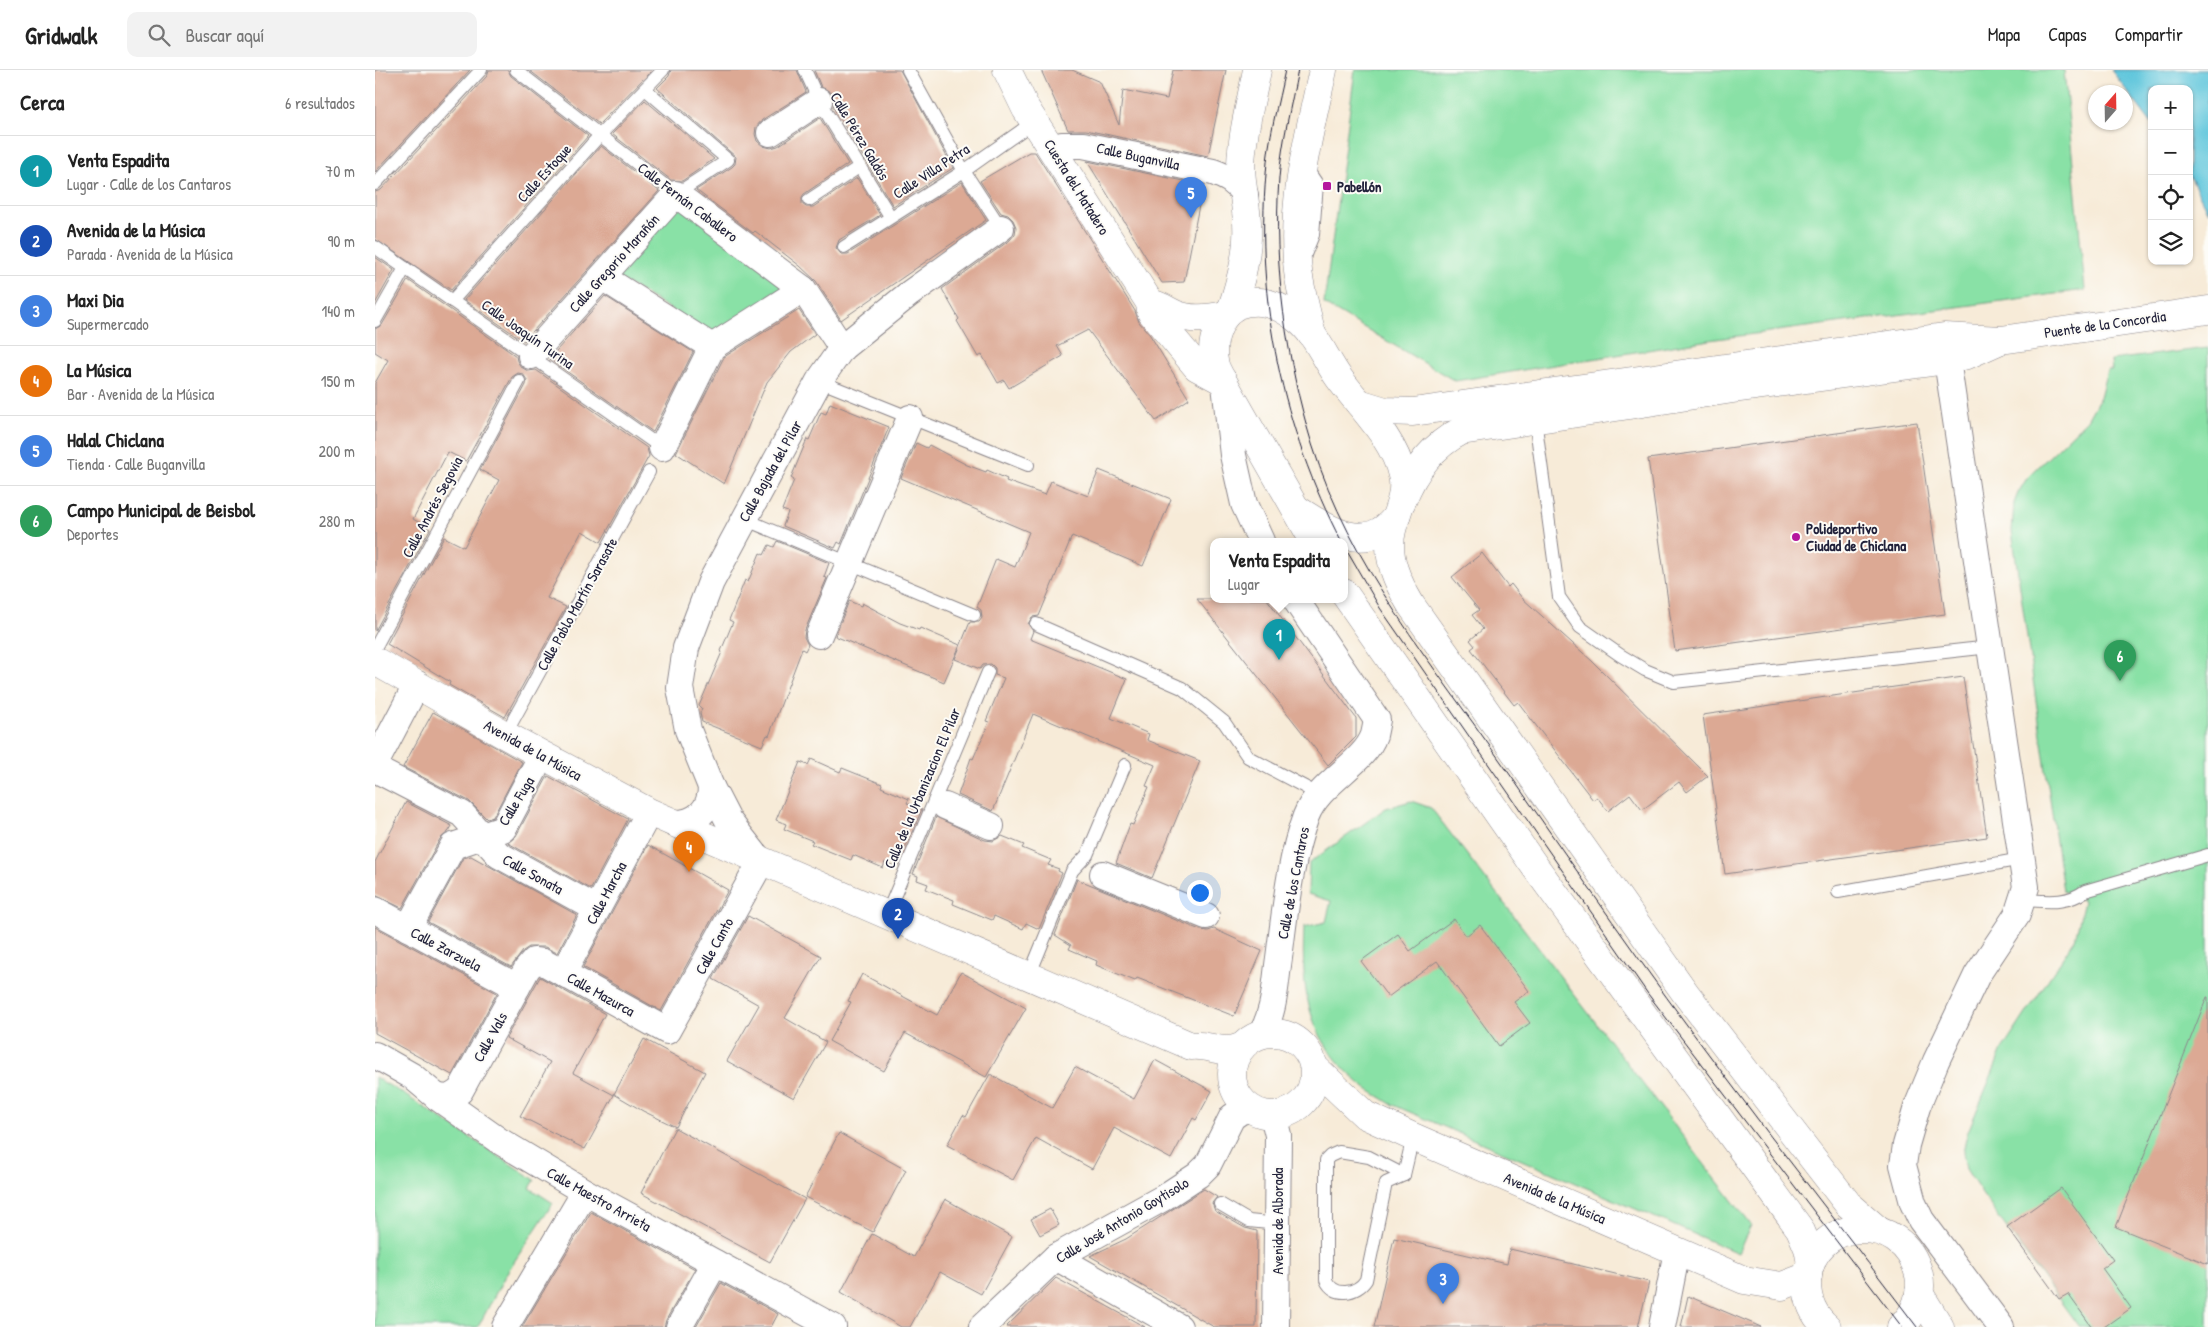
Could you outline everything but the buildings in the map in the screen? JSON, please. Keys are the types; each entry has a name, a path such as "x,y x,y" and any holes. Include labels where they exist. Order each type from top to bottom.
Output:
{"main road":[{"name":"Cuesta del Matadero","path":"1007,70 1026,109 1150,303 1151,312 1197,367 1224,383"},
{"path":"1257,70 1241,155 1248,223 1247,248 1238,289 1229,312 1216,333 1213,351 1214,361 1224,383 1312,538"},
{"path":"1312,335 1298,271 1297,216 1304,164 1323,70"},
{"path":"1150,303 1159,305 1176,314 1195,318 1229,312 1245,303 1267,303 1283,309 1299,320 1312,335 1338,377 1359,403 1395,457 1402,475 1398,512 1382,530 1367,536 1351,537 1329,530 1294,508"},
{"name":"Puente de la Concordia","path":"2001,340 2208,310"},
{"path":"1359,403 1385,410 1413,412 1944,337 2001,340"},
{"path":"1878,1230 1842,1197 1686,994 1411,605 1398,582 1392,560 1390,546 1391,531 1406,490 1425,459 1447,438 1461,431 1535,418 1947,360 1967,355 2001,340"},
{"path":"1348,599 1536,868 1800,1228 1808,1248 1809,1270 1807,1290 1810,1303 1821,1321"},
{"name":"Avenida de la Música","path":"375,661 505,735 649,812 886,916 1191,1046 1198,1054 1211,1060 1232,1080"},
{"path":"1272,1033 1284,1034 1294,1039 1307,1052 1313,1067 1313,1079 1310,1090 1304,1100 1273,1110 1239,1096 1232,1080 1232,1068 1235,1057 1251,1041 1272,1033"},
{"name":"Avenida de la Música","path":"1191,1046 1203,1044 1224,1052 1251,1041"},
{"name":"Avenida de la Música","path":"1313,1067 1365,1115 1744,1280 1782,1286 1809,1270"},
{"name":"Avenida de la Música","path":"1273,1110 1315,1103 1353,1116 1365,1115"},
{"path":"1809,1270 1823,1245 1839,1234 1857,1229 1878,1230 1891,1235 1911,1254 1917,1266 1920,1280 1919,1293 1910,1317 1901,1327"},
{"name":"Avenida de la Música","path":"1744,1280 1757,1292 1821,1321"},
{"path":"1919,1293 1940,1327"}],"street":[{"path":"770,133 819,101"},
{"name":"Calle Buganvilla","path":"1053,149 1062,145 1083,145 1213,172 1228,177 1245,195"},
{"name":"Calle Gregorio Marañón","path":"531,356 676,194"},
{"name":"Calle Fernán Caballero","path":"676,194 803,289 842,348"},
{"name":"Calle Bajada del Pilar","path":"761,862 728,820 711,787 688,730 680,688 686,648 711,582 744,518 819,381 842,348 909,294 1001,228"},
{"path":"602,277 712,347"},
{"path":"662,448 712,347 803,289"},
{"path":"1947,360 2026,887 2017,915 1977,975 1936,1061 1917,1107 1906,1144 1903,1165 1913,1203 1921,1220 2001,1327"},
{"path":"1224,383 1233,455 1244,504 1260,538"},
{"path":"819,635 910,418"},
{"name":"Calle de los Cantaros","path":"1251,1041 1272,1013 1286,906 1299,836 1307,814 1318,794 1365,751 1374,737 1377,720 1298,603"},
{"path":"377,756 417,684"},
{"name":"Calle Fuga","path":"408,928 453,846 503,829 542,755"},
{"name":"Calle Sonata","path":"377,756 462,814 480,837 499,855 597,909"},
{"path":"673,823 693,820 701,814 707,807 711,797 711,787"},
{"path":"945,806 991,826"},
{"name":"Calle Marcha","path":"563,973 649,812"},
{"name":"Calle Canto","path":"667,1031 761,862"},
{"path":"1103,874 1206,916"},
{"name":"Calle Zarzuela","path":"375,910 517,987"},
{"name":"Calle Mazurca","path":"534,961 543,962 667,1031"},
{"name":"Calle Vals","path":"437,1097 449,1098 460,1091 517,987 534,961"},
{"name":"Calle Maestro Arrieta","path":"375,1055 412,1076 437,1097 498,1140 585,1192 833,1327"},
{"name":"Avenida de Alborada","path":"1273,1110 1278,1135 1276,1327"},
{"name":"Calle José Antonio Goytisolo","path":"982,1327 1056,1256 1163,1198 1198,1175 1208,1164 1232,1118 1241,1111 1273,1110"},
{"path":"505,1327 585,1192"},
{"path":"1662,1327 1677,1251"},
{"path":"1056,1256 1179,1327"},
{"path":"679,1327 715,1263"}],"lane":[{"path":"375,184 481,70"},
{"name":"Calle Fernán Caballero","path":"516,70 676,194"},
{"name":"Calle Estoque","path":"452,301 600,134 663,70"},
{"name":"Calle Pérez Galdós","path":"805,70 819,101 890,216"},
{"path":"908,70 964,171 1001,228"},
{"name":"Calle Gregorio Marañón","path":"645,89 728,160 676,194"},
{"name":"Calle Villa Petra","path":"844,247 890,216 964,171 1035,121"},
{"path":"809,200 859,167"},
{"name":"Calle Joaquín Turina","path":"375,247 662,448"},
{"path":"375,321 405,268"},
{"name":"Calle Andrés Segovia","path":"375,648 519,380"},
{"path":"819,381 1027,465"},
{"path":"1535,418 1559,597 1580,627 1645,670 1674,682 1990,646"},
{"name":"Calle Pablo Martín Sarasate","path":"505,735 649,472"},
{"path":"744,518 974,615"},
{"path":"1036,624 1182,688 1224,722 1249,757 1318,794"},
{"name":"Calle de la Urbanizacion El Pilar","path":"886,916 988,672"},
{"path":"1029,976 1073,871 1087,855 1125,765"},
{"path":"2023,900 2058,902 2076,897 2085,891 2208,855"},
{"path":"1838,892 2022,859"},
{"path":"1404,1175 1413,1137"},
{"path":"1339,1152 1369,1157 1404,1175 1386,1183 1366,1280 1357,1289 1340,1292 1331,1288 1326,1280 1326,1160 1339,1152"},
{"path":"1220,1204 1249,1221 1278,1224"}],"green space":[{"path":"1355,70 2064,70 2085,290 1716,339 1455,381 1324,304"},
{"path":"676,204 790,286 713,335 615,276"},
{"path":"2208,348 2208,1327 2079,1327 1982,1194 1966,1169 1963,1153 1967,1134 2002,1050 2075,939 2084,901 2063,891 2012,531 2014,503 2027,478 2087,420 2100,397 2107,370 2112,370 2111,360"},
{"path":"1411,801 1431,808 1751,1225 1738,1253 1391,1104 1359,1083 1328,1048 1318,1031 1306,993 1303,951 1304,927 1326,922 1331,901 1308,894 1309,863 1386,808"},
{"path":"375,1077 535,1180 530,1188 553,1203 506,1274 478,1327 375,1327"}],"water":[{"path":"2111,70 2208,70 2208,213 2193,182 2193,85 2148,85 2148,119 2133,99 2133,85 2122,85"}],"tram line":[{"path":"1285,70 1271,135 1266,174 1264,221 1265,269 1270,316 1278,363 1303,455 1340,538"},
{"path":"1298,70 1284,138 1279,178 1278,245 1283,312 1295,379 1312,444 1328,489 1348,532 1396,614 1639,960 1746,1104 1917,1327"},
{"path":"1348,553 1380,608 1648,994 1902,1327"}],"place":[{"name":"Pabellón","path":"1327,186"},
{"name":"Halal Chiclana","path":"1191,218"},
{"name":"Polideportivo Ciudad de Chiclana","path":"1796,537"},
{"name":"Venta Espadita","path":"1279,660"},
{"name":"Campo Municipal de Beisbol","path":"2120,681"},
{"name":"La Música","path":"689,872"},
{"name":"Avenida de la Música","path":"898,939"},
{"name":"Maxi Dia","path":"1443,1304"}]}
